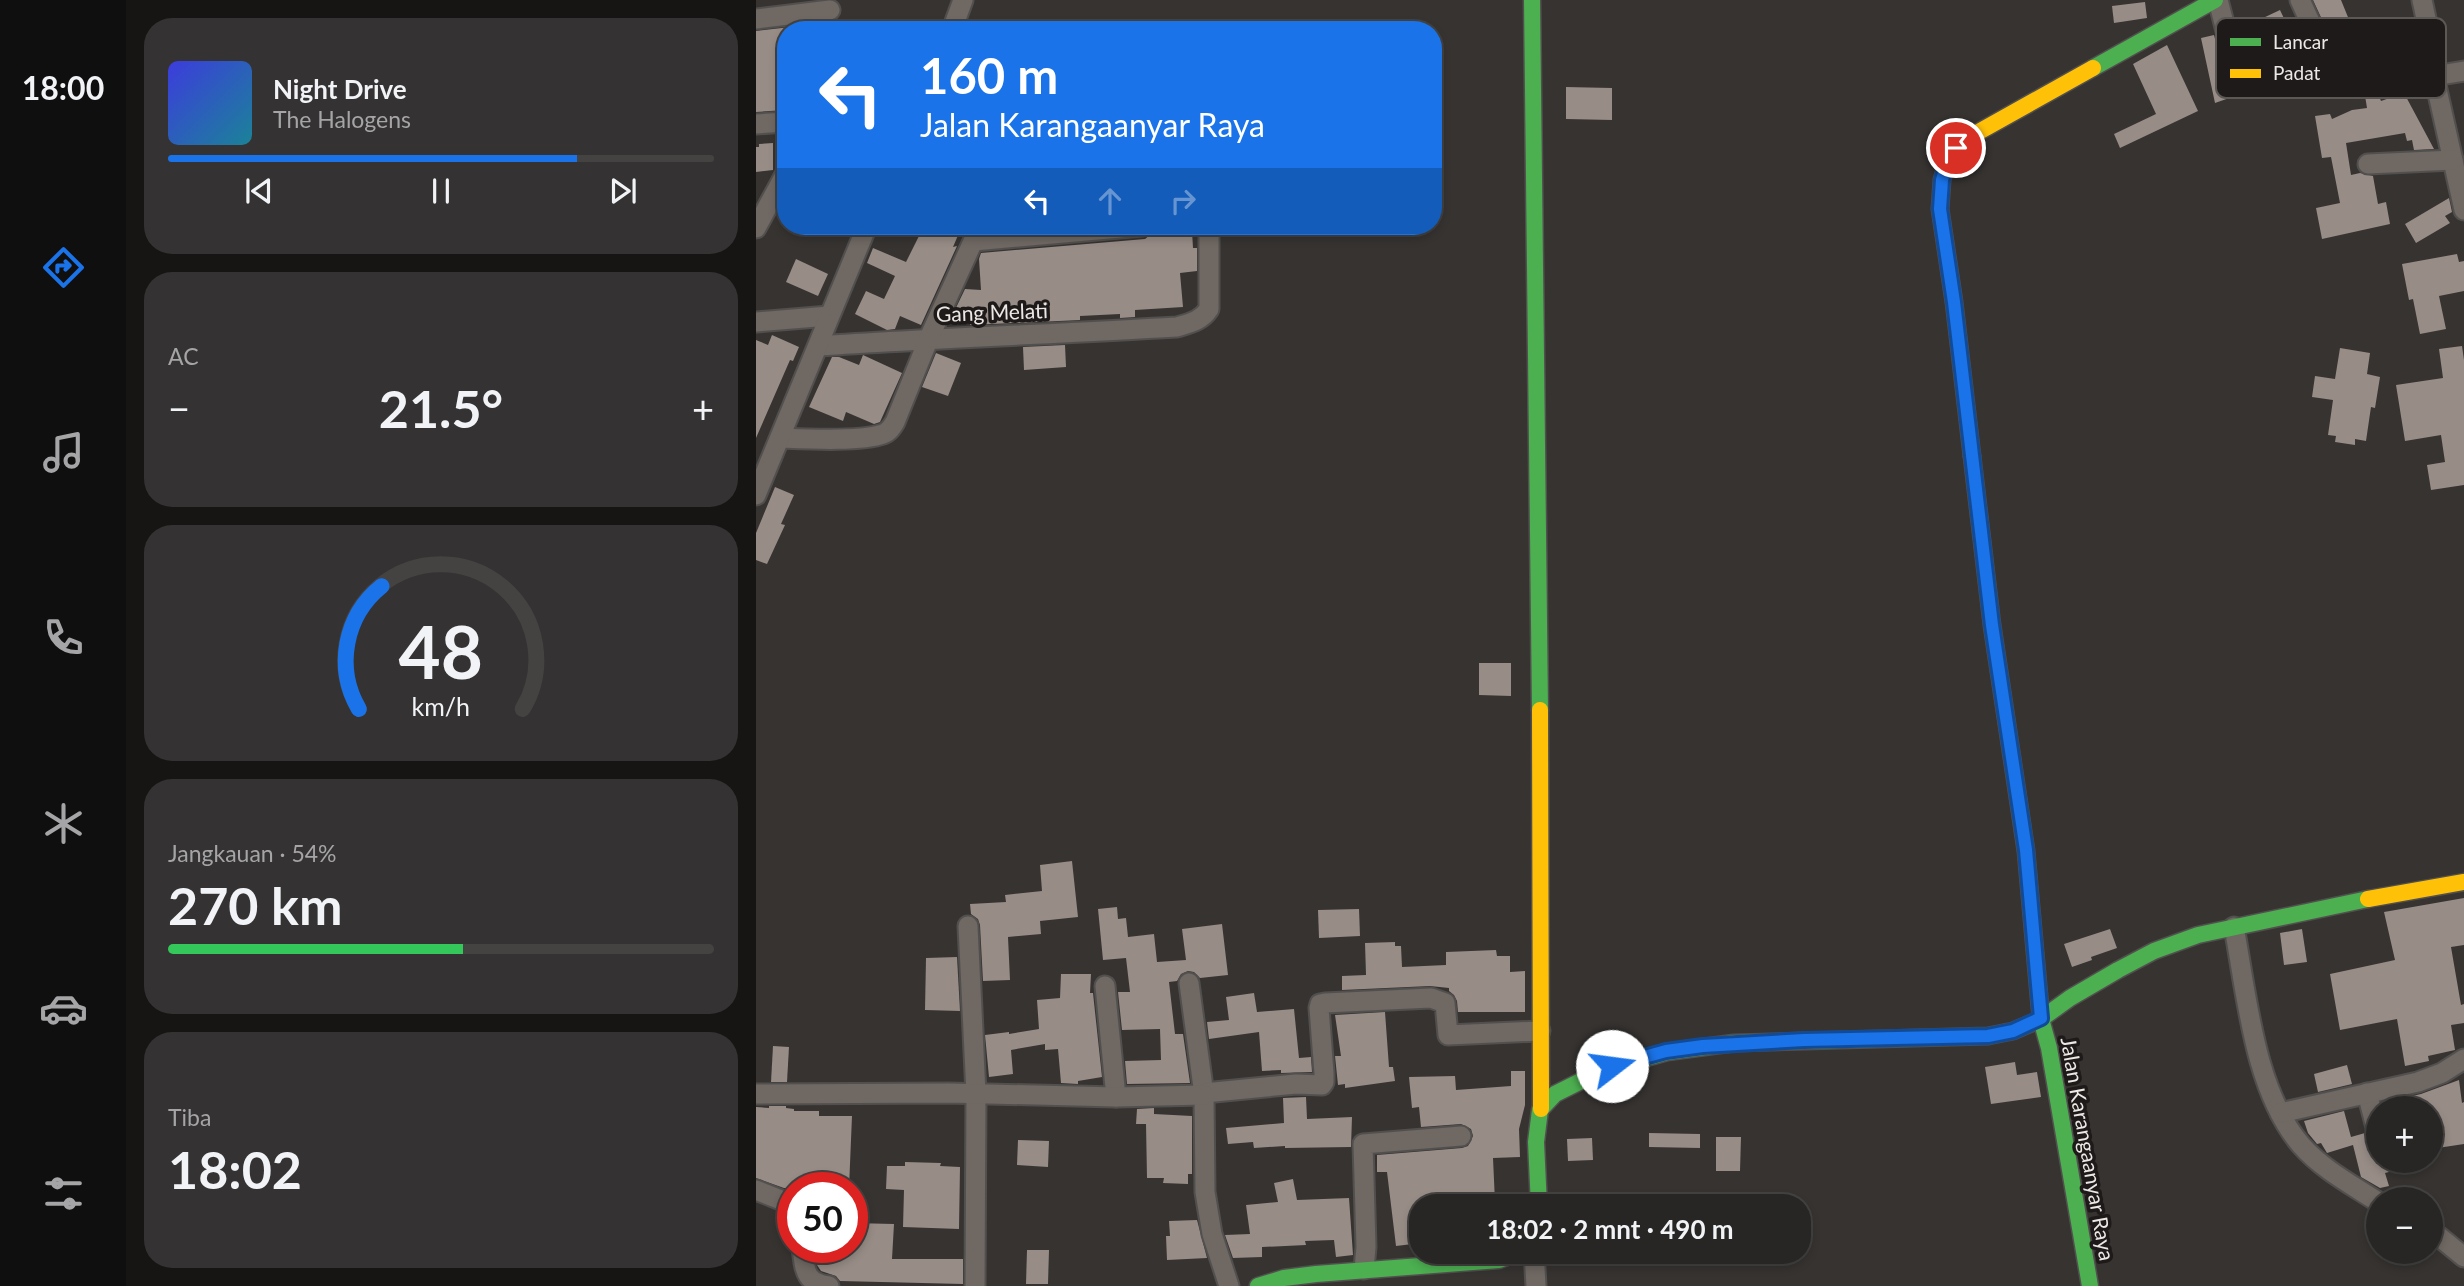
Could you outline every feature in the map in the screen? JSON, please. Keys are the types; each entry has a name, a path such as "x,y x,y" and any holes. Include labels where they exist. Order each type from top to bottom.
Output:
{"street":[{"path":"956,21 964,0"},
{"path":"1532,0 1539,562 1541,1109 1537,1130 1539,1194"},
{"path":"2217,0 2222,18"},
{"name":"Jalan Karangaanyar Raya","path":"2090,1286 2049,1048 2041,1018 2026,850 1992,625 1954,302 1940,209 1942,180 1947,162 1956,148 1975,134 2217,0"},
{"path":"2300,0 2308,18"},
{"path":"2423,0 2426,18"},
{"path":"756,19 830,10"},
{"path":"2446,74 2464,71"},
{"path":"2439,98 2464,210"},
{"path":"756,124 777,123"},
{"path":"2368,164 2453,160"},
{"path":"756,228 777,190"},
{"path":"756,495 764,461 781,438 863,235"},
{"path":"781,438 853,438 887,432 895,422 929,338 976,235"},
{"name":"Gang Melati","path":"818,346 929,338 1008,337 1177,327 1204,316 1209,309 1209,235"},
{"path":"756,322 829,316"},
{"path":"1541,1109 1558,1092 1582,1079 1612,1066 1666,1051 1804,1040 1988,1036 2013,1031 2041,1018 2070,998 2154,951 2198,935 2360,900 2464,883"},
{"path":"968,926 976,1094 975,1286"},
{"path":"2234,927 2256,1051 2280,1113 2301,1145 2312,1156 2328,1170 2366,1194"},
{"path":"1189,983 1204,1094 1207,1161 1205,1192 1212,1234 1229,1286"},
{"path":"1105,986 1116,1097"},
{"path":"756,1094 1116,1097 1204,1094 1296,1084 1322,1085 1324,1073 1319,1008 1320,1004 1325,1003 1430,998 1445,1003 1448,1035 1540,1031"},
{"path":"2280,1113 2432,1078 2464,1059"},
{"path":"1364,1269 1366,1247 1363,1144 1461,1136"},
{"path":"756,1190 777,1198"},
{"path":"2443,1240 2464,1257"},
{"path":"804,1263 810,1280 829,1286"},
{"path":"1258,1286 1284,1278 1439,1264"},
{"path":"1535,1264 1536,1286"}],"building":[{"path":"2313,0 2341,0 2348,18 2321,18"},
{"path":"2145,2 2147,18 2114,23 2112,6"},
{"path":"2280,10 2284,18 2263,18"},
{"path":"777,29 777,111 756,112 756,31"},
{"path":"2214,35 2216,98 2229,98 2215,103 2201,38"},
{"path":"2167,45 2198,111 2120,148 2114,134 2156,114 2133,64"},
{"path":"1566,87 1612,88 1612,120 1566,119"},
{"path":"2365,98 2380,98 2381,101 2407,98 2434,149 2414,150 2412,140 2407,141 2405,133 2346,143 2351,175 2360,173 2373,176 2378,204 2386,202 2390,224 2322,239 2316,208 2340,203 2331,157 2322,158 2315,116 2330,114 2332,119 2352,110 2367,108"},
{"path":"773,143 773,170 756,172 756,147 759,147 759,144"},
{"path":"2449,198 2452,212 2445,216 2450,223 2416,243 2405,224"},
{"path":"920,235 958,235 953,247 957,246 921,325 900,316 895,329 887,330 855,314 866,291 884,299 895,276 867,263 873,248 906,262"},
{"path":"1150,235 1192,235 1193,248 1197,248 1197,271 1180,273 1183,307 1135,310 1135,317 1120,318 1120,314 1080,316 1080,320 970,325 969,313 953,314 965,289 981,290 981,253 1145,239"},
{"path":"2457,254 2459,262 2464,261 2464,291 2439,296 2446,329 2420,334 2413,299 2409,300 2402,264"},
{"path":"796,259 828,274 818,296 786,282"},
{"path":"772,335 799,347 793,361 790,360 756,438 756,340 768,345"},
{"path":"1065,345 1066,367 1024,370 1023,347"},
{"path":"2462,346 2464,485 2431,490 2427,465 2445,462 2441,435 2405,441 2396,385 2443,378 2439,349"},
{"path":"2340,348 2370,353 2367,374 2380,377 2375,408 2371,407 2366,441 2355,439 2355,445 2335,442 2336,436 2328,435 2333,400 2312,397 2315,376 2335,379"},
{"path":"936,353 961,363 948,396 922,387"},
{"path":"863,355 902,373 880,422 874,424 846,412 843,421 809,407 832,357 859,365"},
{"path":"775,487 794,495 781,524 785,525 767,564 756,560 756,533"},
{"path":"1479,663 1511,663 1511,696 1479,695"},
{"path":"1072,861 1078,917 1040,921 1041,934 1008,937 1010,980 983,981 980,925 978,919 971,914 970,904 1006,902 1005,895 1042,891 1040,865"},
{"path":"2464,898 2464,945 2451,947 2461,1005 2464,1004 2464,1023 2451,1025 2455,1050 2428,1056 2429,1061 2405,1066 2397,1019 2340,1030 2330,974 2395,960 2384,912"},
{"path":"1117,907 1118,919 1126,918 1128,937 1154,934 1157,962 1186,960 1182,929 1222,924 1228,975 1200,978 1194,972 1188,971 1181,974 1177,981 1169,982 1175,1034 1183,1034 1190,1083 1127,1084 1125,1061 1161,1060 1160,1029 1122,1030 1118,992 1130,992 1126,958 1103,960 1098,909"},
{"path":"1359,909 1360,936 1319,938 1318,910"},
{"path":"2110,929 2117,948 2072,967 2064,944"},
{"path":"2302,929 2307,962 2284,965 2280,933"},
{"path":"1395,942 1395,946 1401,946 1402,967 1446,965 1446,952 1496,950 1497,956 1510,956 1510,972 1525,971 1525,1012 1458,1012 1457,1001 1449,988 1430,986 1342,990 1342,976 1366,975 1365,943"},
{"path":"957,957 960,1011 925,1010 926,958"},
{"path":"1061,974 1091,974 1090,993 1093,993 1102,1077 1078,1081 1078,1084 1061,1083 1058,1049 1045,1050 1045,1044 1011,1050 1013,1074 989,1077 985,1035 1039,1029 1037,1000 1060,998"},
{"path":"1254,993 1257,1012 1294,1009 1299,1058 1311,1057 1312,1072 1262,1071 1259,1032 1209,1039 1207,1022 1229,1020 1226,997"},
{"path":"1385,1012 1389,1067 1393,1067 1395,1081 1345,1088 1345,1084 1338,1085 1335,1056 1341,1056 1335,1015"},
{"path":"773,1046 789,1047 787,1082 771,1082"},
{"path":"2015,1062 2017,1075 2037,1072 2041,1097 1991,1104 1985,1067"},
{"path":"2347,1065 2352,1084 2318,1092 2314,1074"},
{"path":"1511,1071 1525,1071 1525,1105 1519,1129 1520,1157 1493,1158 1495,1194 1409,1194 1409,1244 1396,1246 1387,1172 1377,1172 1377,1155 1462,1148 1468,1146 1473,1136 1471,1129 1461,1124 1421,1127 1419,1107 1412,1108 1409,1077 1455,1076 1456,1090 1511,1086"},
{"path":"2459,1080 2462,1103 2464,1102 2464,1144 2443,1147 2443,1096 2412,1096"},
{"path":"1306,1097 1307,1119 1352,1117 1351,1147 1254,1148 1253,1142 1228,1144 1226,1128 1284,1123 1283,1098"},
{"path":"786,1106 794,1111 819,1111 819,1116 852,1116 850,1172 777,1172 777,1186 756,1178 756,1107"},
{"path":"1154,1108 1154,1114 1192,1116 1192,1174 1188,1174 1188,1184 1163,1183 1164,1178 1147,1178 1146,1124 1136,1124 1137,1109"},
{"path":"2344,1111 2351,1137 2365,1133 2366,1136 2366,1173 2385,1173 2389,1186 2378,1187 2361,1177 2353,1145 2327,1153 2321,1143 2317,1144 2308,1133 2304,1121"},
{"path":"1649,1133 1700,1134 1700,1148 1649,1147"},
{"path":"1716,1137 1741,1137 1740,1171 1716,1171"},
{"path":"1592,1138 1593,1160 1568,1161 1567,1139"},
{"path":"1018,1140 1049,1141 1048,1167 1017,1165"},
{"path":"905,1162 941,1163 940,1166 960,1167 959,1229 903,1227 904,1190 886,1189 887,1166 905,1166"},
{"path":"1293,1179 1297,1200 1349,1198 1353,1255 1336,1257 1334,1240 1305,1241 1306,1245 1262,1247 1262,1257 1233,1258 1225,1235 1250,1234 1246,1205 1278,1202 1274,1183"},
{"path":"1197,1220 1207,1258 1167,1260 1166,1236 1170,1236 1169,1221"},
{"path":"868,1223 894,1224 892,1259 963,1259 963,1284 840,1281 836,1276 821,1271 817,1265 868,1263"},
{"path":"1027,1250 1049,1250 1048,1284 1026,1284"}],"traffic: fast":[{"path":"1532,0 1540,710"},
{"path":"2093,68 2215,0"},
{"path":"1972,456 1992,625 2026,851 2041,1019 2049,1048 2090,1286"},
{"path":"1538,1194 1536,1142 1540,1110 1555,1094 1603,1070 1667,1052 1734,1043 1988,1036 2013,1031 2041,1019 2070,998 2154,951 2198,935 2368,899"},
{"path":"1258,1286 1284,1278 1316,1274 1447,1264"}],"traffic: slow":[{"path":"1972,456 1940,209 1942,180 1947,162 1956,148 1975,134 2093,68"},
{"path":"1540,710 1541,1109"},
{"path":"2368,899 2464,882"}],"route":[{"path":"1612,1066 1666,1051 1703,1046 1804,1040 1988,1036 2013,1031 2041,1018 2026,850 1992,625 1954,302 1940,209 1942,180 1947,162 1956,148"}]}
